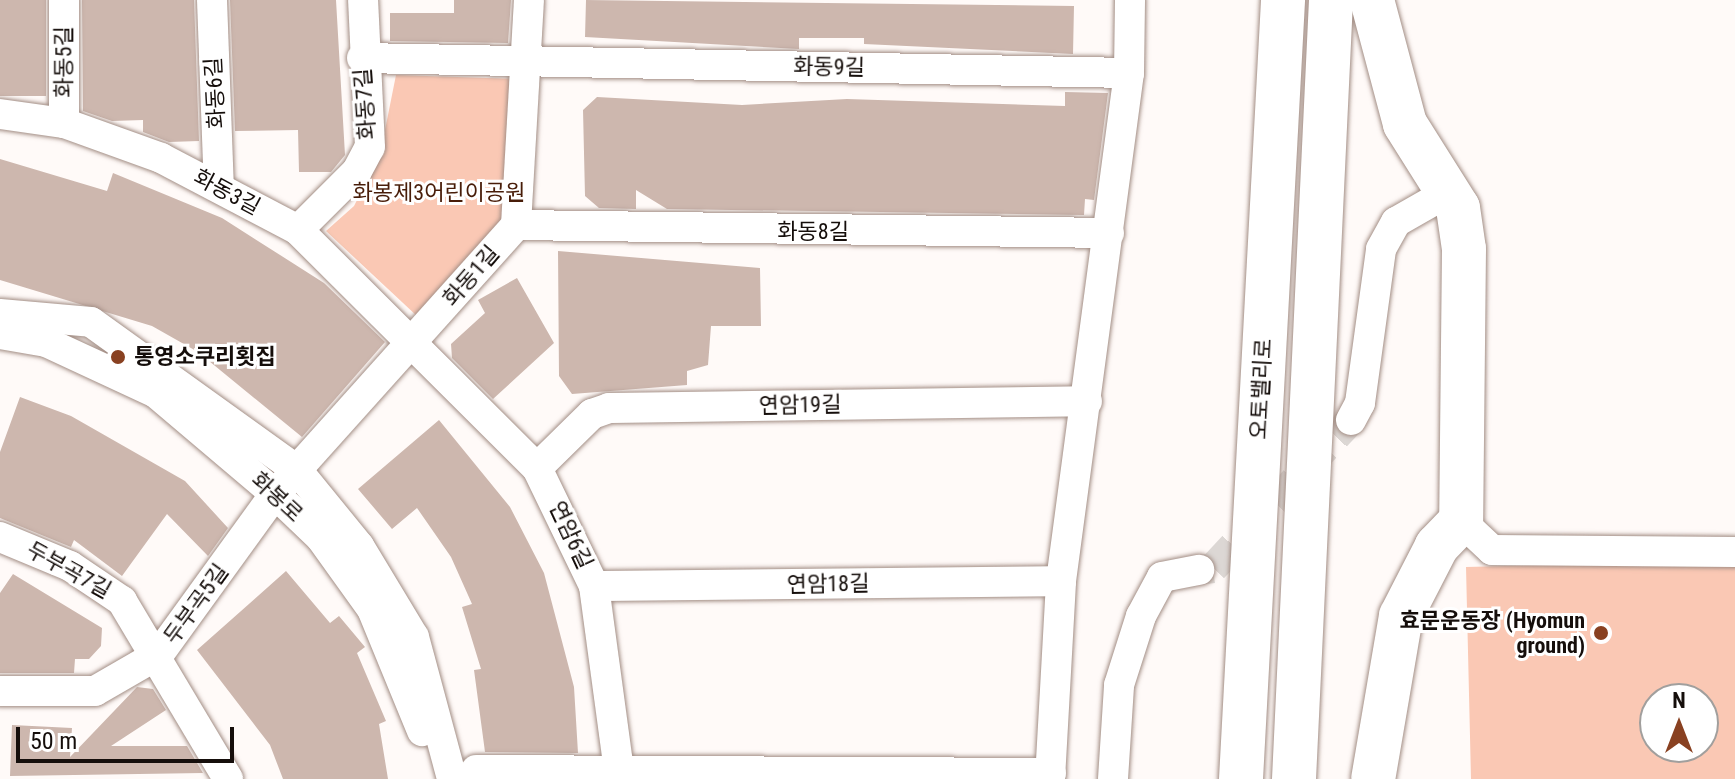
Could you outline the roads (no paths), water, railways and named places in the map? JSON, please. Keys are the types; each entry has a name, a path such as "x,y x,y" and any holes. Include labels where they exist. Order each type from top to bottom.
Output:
{"highway":[{"name":"오토밸리로","path":"1241,779 1283,0"},
{"path":"1294,779 1331,0"},
{"path":"1372,0 1405,124 1445,194 1458,208 1464,249 1461,521 1437,546 1401,616 1373,779"}],"street":[{"name":"화동5길","path":"64,0 64,123"},
{"name":"화동6길","path":"212,0 219,187"},
{"name":"화동7길","path":"298,230 357,171 370,147 362,58 363,0"},
{"name":"화동1길","path":"275,494 516,225 529,61 529,0"},
{"path":"0,314 91,322 297,470 359,546 414,637 446,774 1050,776 1061,581 1129,73 1130,0"},
{"name":"화동9길","path":"362,58 1129,73"},
{"name":"화동3길","path":"0,114 64,123 219,187 298,230 413,343"},
{"path":"1351,420 1360,403 1381,249 1396,222 1445,194"},
{"name":"화동8길","path":"516,225 1109,233"},
{"name":"화봉로","path":"0,334 46,342 156,393 275,494 321,538 372,609 446,774"},
{"name":"연암6길","path":"413,343 537,468 594,586 620,774"},
{"name":"연암19길","path":"537,468 592,414 609,408 1087,401"},
{"name":"두부곡5길","path":"0,691 95,691 159,654 275,494"},
{"path":"1461,521 1492,550 1735,552"},
{"name":"두부곡7길","path":"0,537 70,566 122,601 159,654 228,779"},
{"path":"1113,779 1119,685 1141,616 1162,577 1199,570"},
{"name":"연암18길","path":"594,586 1061,581"}],"tunnel":[{"path":"1199,570 1213,568 1351,420"}],"place":[{"name":"통영소쿠리횟집","path":"118,357"},
{"name":"효문운동장 (Hyomun ground)","path":"1601,633"}],"park label":[{"name":"화봉제3어린이공원","path":"439,193"}]}
